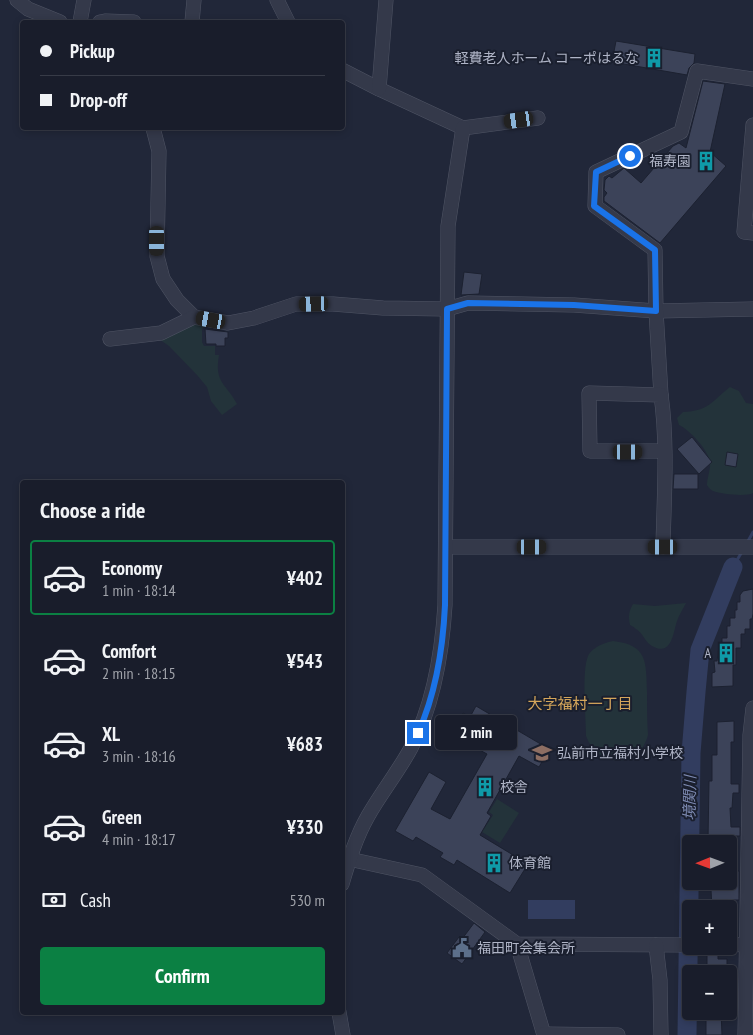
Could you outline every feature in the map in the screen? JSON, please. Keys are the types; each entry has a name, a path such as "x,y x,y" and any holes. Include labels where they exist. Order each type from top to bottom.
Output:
{"street":[{"path":"17,0 28,9 55,20"},
{"path":"80,20 84,0"},
{"path":"192,20 194,0"},
{"path":"277,0 287,20"},
{"path":"379,89 386,0"},
{"path":"663,547 665,424 661,395 656,311 655,250 594,206 596,172 682,132 697,71 753,79"},
{"path":"345,72 463,128 538,118"},
{"path":"753,125 744,232 753,233"},
{"path":"345,873 358,835 407,756 425,718 434,685 444,630 448,226 463,128"},
{"path":"154,130 159,151 157,256 163,279 177,300 194,317 228,323 254,318 296,304 447,309 468,303 574,305 656,311 753,309"},
{"path":"110,339 161,333 194,317"},
{"path":"661,395 589,393 590,451 665,452"},
{"path":"446,547 753,547"},
{"path":"745,1035 750,944 750,735 752,713"},
{"path":"349,859 422,875 517,944 682,945"},
{"path":"517,944 544,1035 618,1035"},
{"path":"737,945 750,944"},
{"path":"656,945 660,980 661,1035"},
{"path":"339,1015 344,1035"}],"shaded area":[{"path":"195,321 206,325 202,329 202,342 204,346 215,346 215,355 219,355 218,372 222,382 237,404 222,415 211,401 207,387 197,375 169,346 156,337"},
{"path":"730,387 739,391 746,403 753,404 753,493 750,494 727,494 713,491 707,485 709,457 698,441 679,425 677,418 683,412 704,408"},
{"path":"686,603 678,619 673,637 668,646 664,648 659,649 652,646 630,625 629,614 633,604 655,606"},
{"path":"613,641 633,646 639,651 645,664 647,681 648,735 643,746 636,754 628,759 618,761 599,754 592,747 586,736 585,670 587,661 589,654 594,649"},
{"path":"497,799 519,813 500,843 482,832 493,815 489,812"}],"water":[{"path":"528,900 575,900 575,919 528,919"}],"building":[{"name":"軽費老人ホーム コーポはるな","path":"616,41 695,54 694,63 689,68 687,75 612,62"},
{"name":"福寿園","path":"703,81 725,84 710,152 726,166 660,243 604,201 607,193 604,190 605,180 609,176 612,178 624,168 641,183 673,146 679,143 686,148"},
{"path":"464,272 482,274 479,294 461,295"},
{"path":"205,329 228,332 228,338 225,338 225,346 206,344"},
{"path":"692,437 712,462 699,474 677,449"},
{"path":"727,452 738,454 736,467 725,465"},
{"path":"674,474 698,474 698,489 673,489"},
{"path":"753,589 753,614 752,619 750,619 750,629 745,629 745,634 741,634 741,648 736,648 736,665 733,665 733,686 712,687 712,673 715,672 714,661 717,661 719,646 722,646 722,638 727,638 727,626 730,626 730,618 735,618 737,602 740,602 740,595 743,591"},
{"name":"校舎","path":"476,706 544,746 537,757 543,760 539,767 519,756 487,813 491,816 480,835 528,864 510,893 457,860 454,865 440,857 443,853 416,837 413,841 395,831 429,772 446,782 431,809 450,819 487,754 474,747 481,736 458,723 463,713 470,717"},
{"path":"734,721 734,742 731,742 731,784 739,784 739,793 733,793 732,808 730,808 731,827 740,827 740,836 708,835 709,781 712,781 712,755 717,755 717,722"},
{"path":"739,871 739,900 712,900 711,890 738,890"},
{"name":"福田町会集会所","path":"474,923 485,932 462,964 447,953 459,937 462,939"},
{"path":"707,955 718,955 718,959 727,959 727,965 707,965"},
{"path":"706,1020 721,1020 722,1035 706,1035"}],"waterway":[{"path":"747,543 753,532"},
{"path":"733,567 743,550"},
{"name":"境関川","path":"687,1035 691,753 700,650 733,567"}],"place":[{"name":"軽費老人ホーム コーポはるな","path":"654,58"},
{"name":"福寿園","path":"706,161"},
{"name":"A","path":"726,653"},
{"name":"弘前市立福村小学校","path":"542,753"},
{"name":"校舎","path":"485,787"},
{"name":"体育館","path":"494,863"},
{"name":"福田町会集会所","path":"462,948"}],"district":[{"name":"大字福村一丁目","path":"580,704"}],"route":[{"path":"418,733 425,718 434,685 444,630 447,309 468,303 574,305 656,311 655,250 594,206 596,172 630,156"}]}
